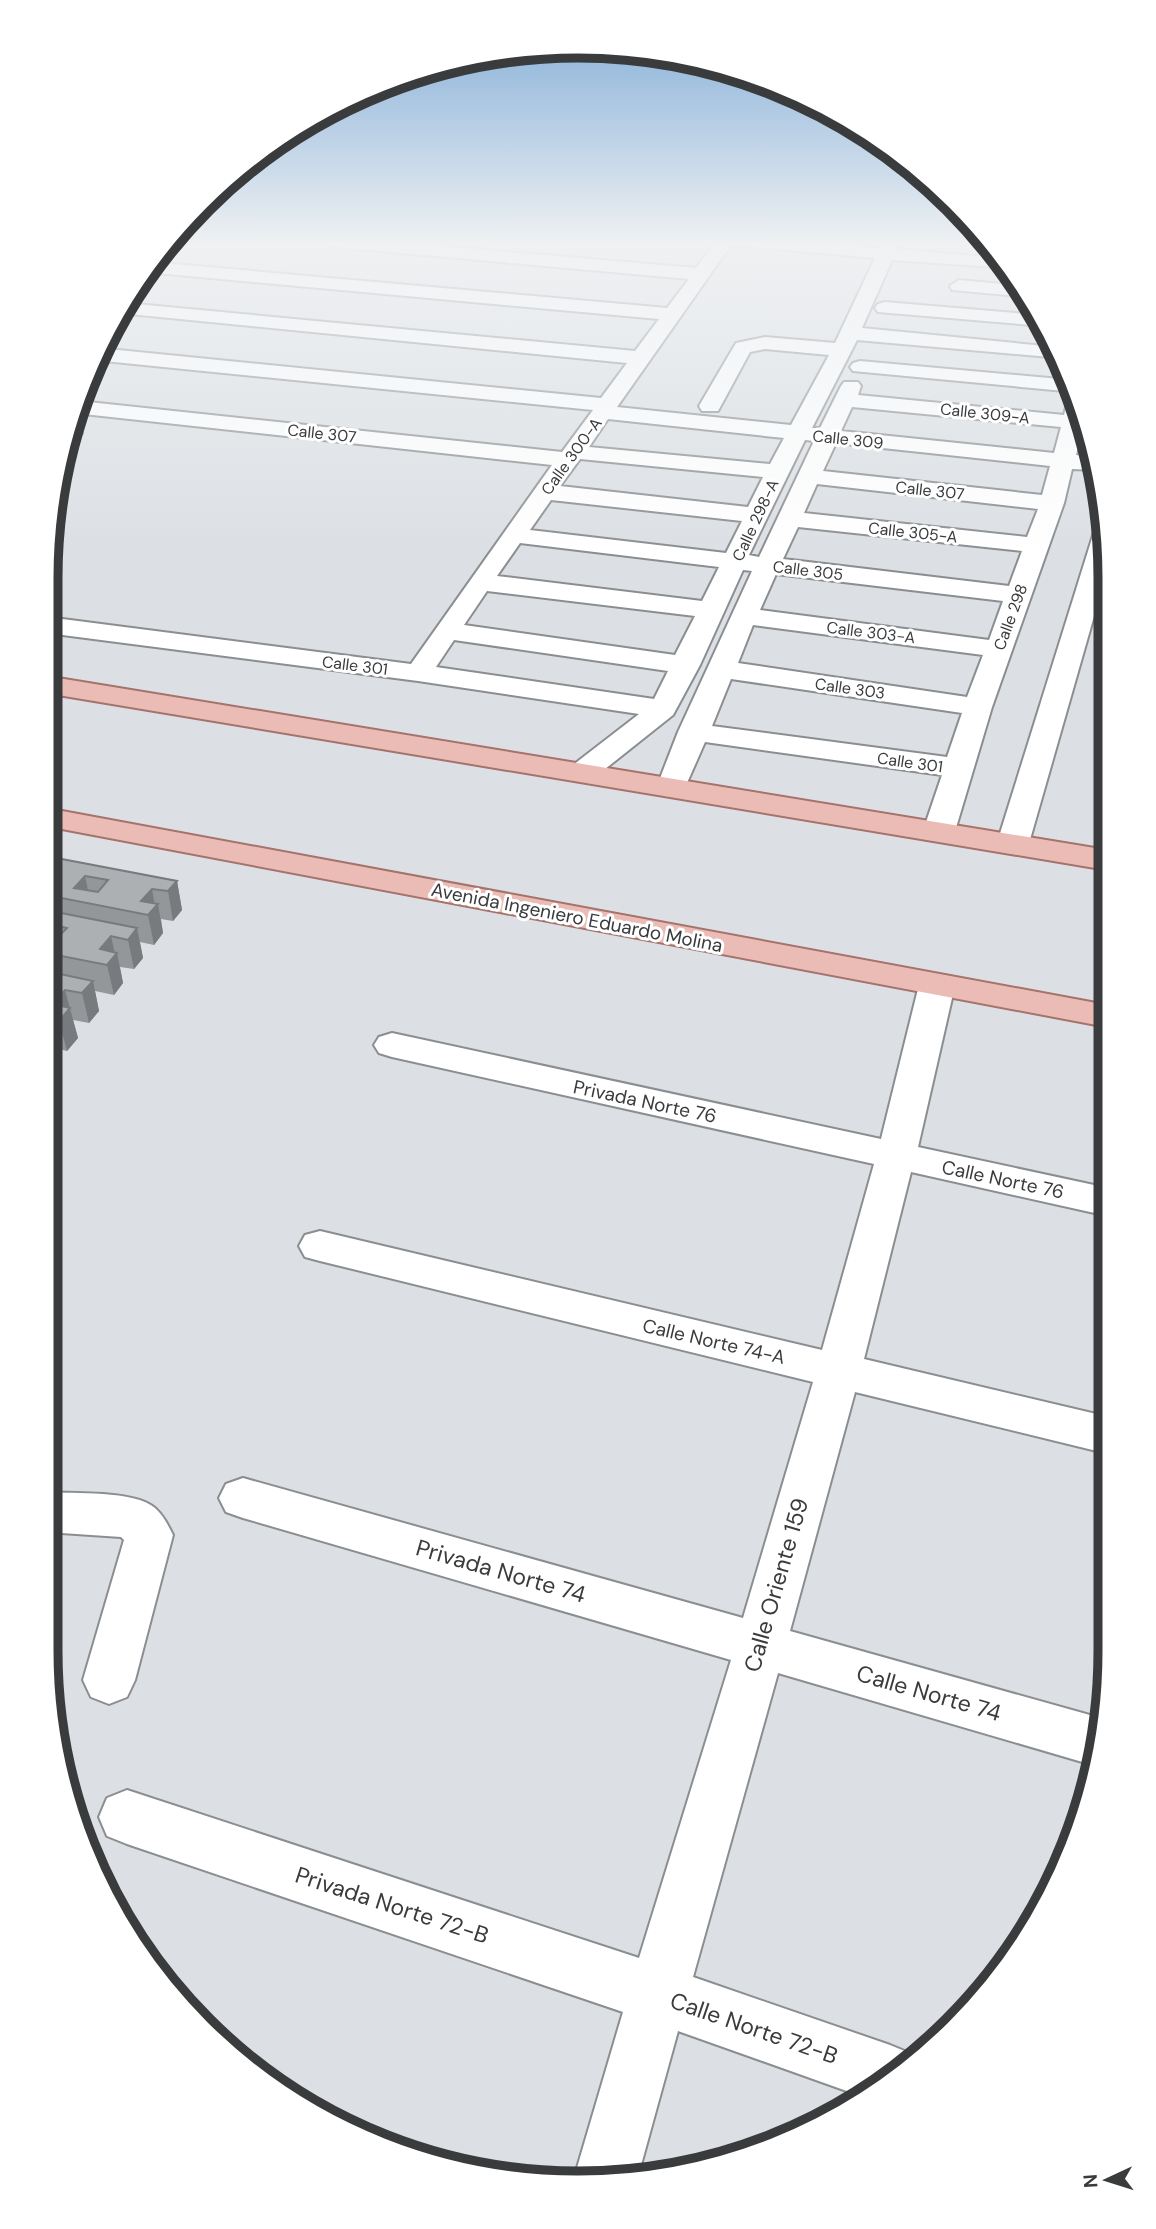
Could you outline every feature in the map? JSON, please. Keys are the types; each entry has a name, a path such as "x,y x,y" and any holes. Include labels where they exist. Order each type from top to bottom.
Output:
{"main road":[{"path":"58,686 1098,858"},
{"name":"Avenida Ingeniero Eduardo Molina","path":"58,819 1098,1014"}],"street":[{"path":"169,378 210,345"},
{"path":"377,401 431,345"},
{"path":"509,345 641,358"},
{"name":"Calle 300-A","path":"418,673 650,345"},
{"path":"710,406 743,347 754,345"},
{"path":"826,345 1047,353"},
{"path":"856,346 1061,384"},
{"name":"Calle 298-A","path":"672,786 744,616 845,400 856,346"},
{"name":"Calle 298-A","path":"584,771 663,709 777,472 856,346"},
{"name":"Calle 309","path":"108,355 394,384 800,434 1085,463"},
{"path":"126,411 148,394"},
{"name":"Calle 309-A","path":"845,400 1072,416"},
{"name":"Calle 307","path":"86,408 343,436 777,472"},
{"path":"343,436 360,418"},
{"name":"Calle 298","path":"939,831 978,707 1052,503 1075,424"},
{"name":"Calle 307","path":"809,476 1052,503"},
{"path":"546,492 757,515"},
{"name":"Calle 305-A","path":"791,519 1036,545"},
{"name":"Calle 305","path":"514,535 1019,595"},
{"path":"1013,843 1097,560"},
{"path":"480,582 712,610"},
{"name":"Calle 303-A","path":"744,616 998,649"},
{"name":"Calle 301","path":"58,626 418,673 663,709"},
{"path":"447,631 686,665"},
{"name":"Calle 303","path":"722,669 978,707"},
{"name":"Calle 301","path":"693,732 959,768"},
{"name":"Calle Oriente 159","path":"607,2170 839,1371 898,1156 937,985"},
{"name":"Privada Norte 76","path":"392,1045 898,1156"},
{"name":"Calle Norte 76","path":"898,1156 1098,1200"},
{"name":"Calle Norte 74-A","path":"320,1246 1098,1433"},
{"name":"Privada Norte 74","path":"243,1498 759,1644"},
{"path":"58,1513 125,1517 136,1520 149,1535 109,1680"},
{"name":"Calle Norte 74","path":"759,1644 1090,1739"},
{"name":"Privada Norte 72-B","path":"127,1817 657,1993"},
{"name":"Calle Norte 72-B","path":"657,1993 882,2073"}],"building":[{"path":"58,858 177,881 168,891 152,889 141,901 158,904 148,915 58,897","holes":["85,876 108,880 98,892 74,888"]},
{"path":"58,912 137,928 128,940 111,936 100,949 117,953 107,965 58,955 58,937 67,928 58,926"},
{"path":"58,974 93,981 82,993 65,990 58,998"},
{"path":"58,1005 70,1008 59,1021"}]}
